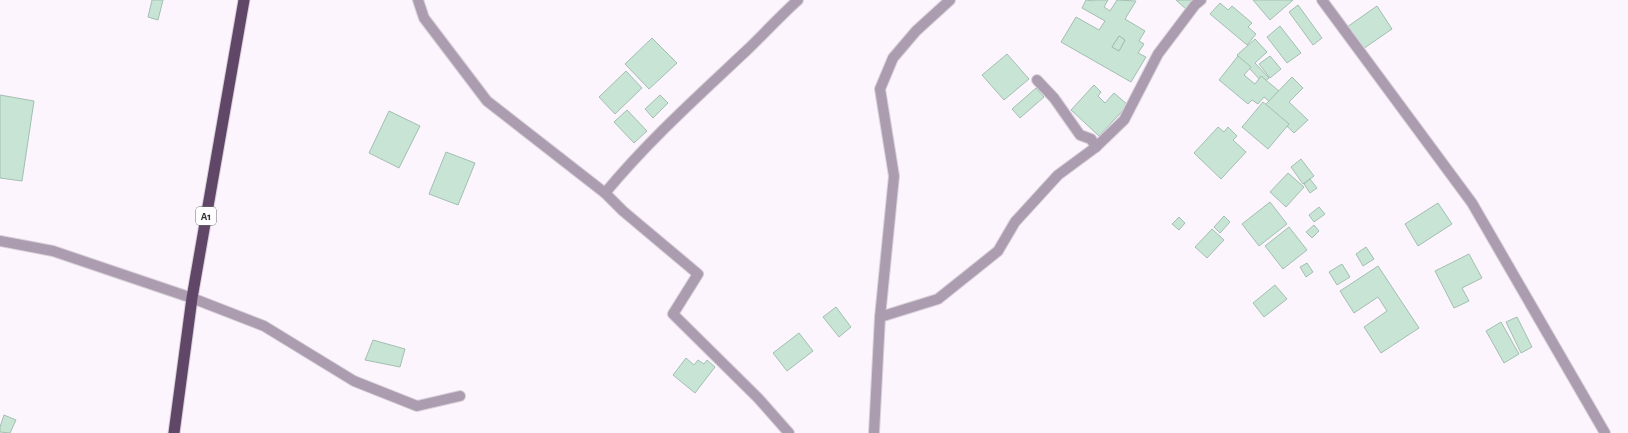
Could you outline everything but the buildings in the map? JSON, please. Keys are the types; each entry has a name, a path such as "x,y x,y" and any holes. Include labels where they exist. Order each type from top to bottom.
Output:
{"highway":[{"name":"A1","path":"174,433 192,298 244,0"}],"street":[{"path":"418,0 424,18 487,100 605,193 623,211 698,274 673,314 758,398 789,433"},
{"path":"605,193 631,162 798,0"},
{"path":"874,433 880,317 894,176 880,89 893,58 916,30 950,0"},
{"path":"880,317 938,299 998,252 1015,222 1058,176 1096,147 1124,120 1158,54 1195,5 1201,0"},
{"path":"1322,0 1472,203 1605,433"},
{"path":"1037,80 1054,98 1080,135 1091,139 1096,147"},
{"path":"0,241 53,252 192,298 264,326 354,381 417,406 460,396"}]}
